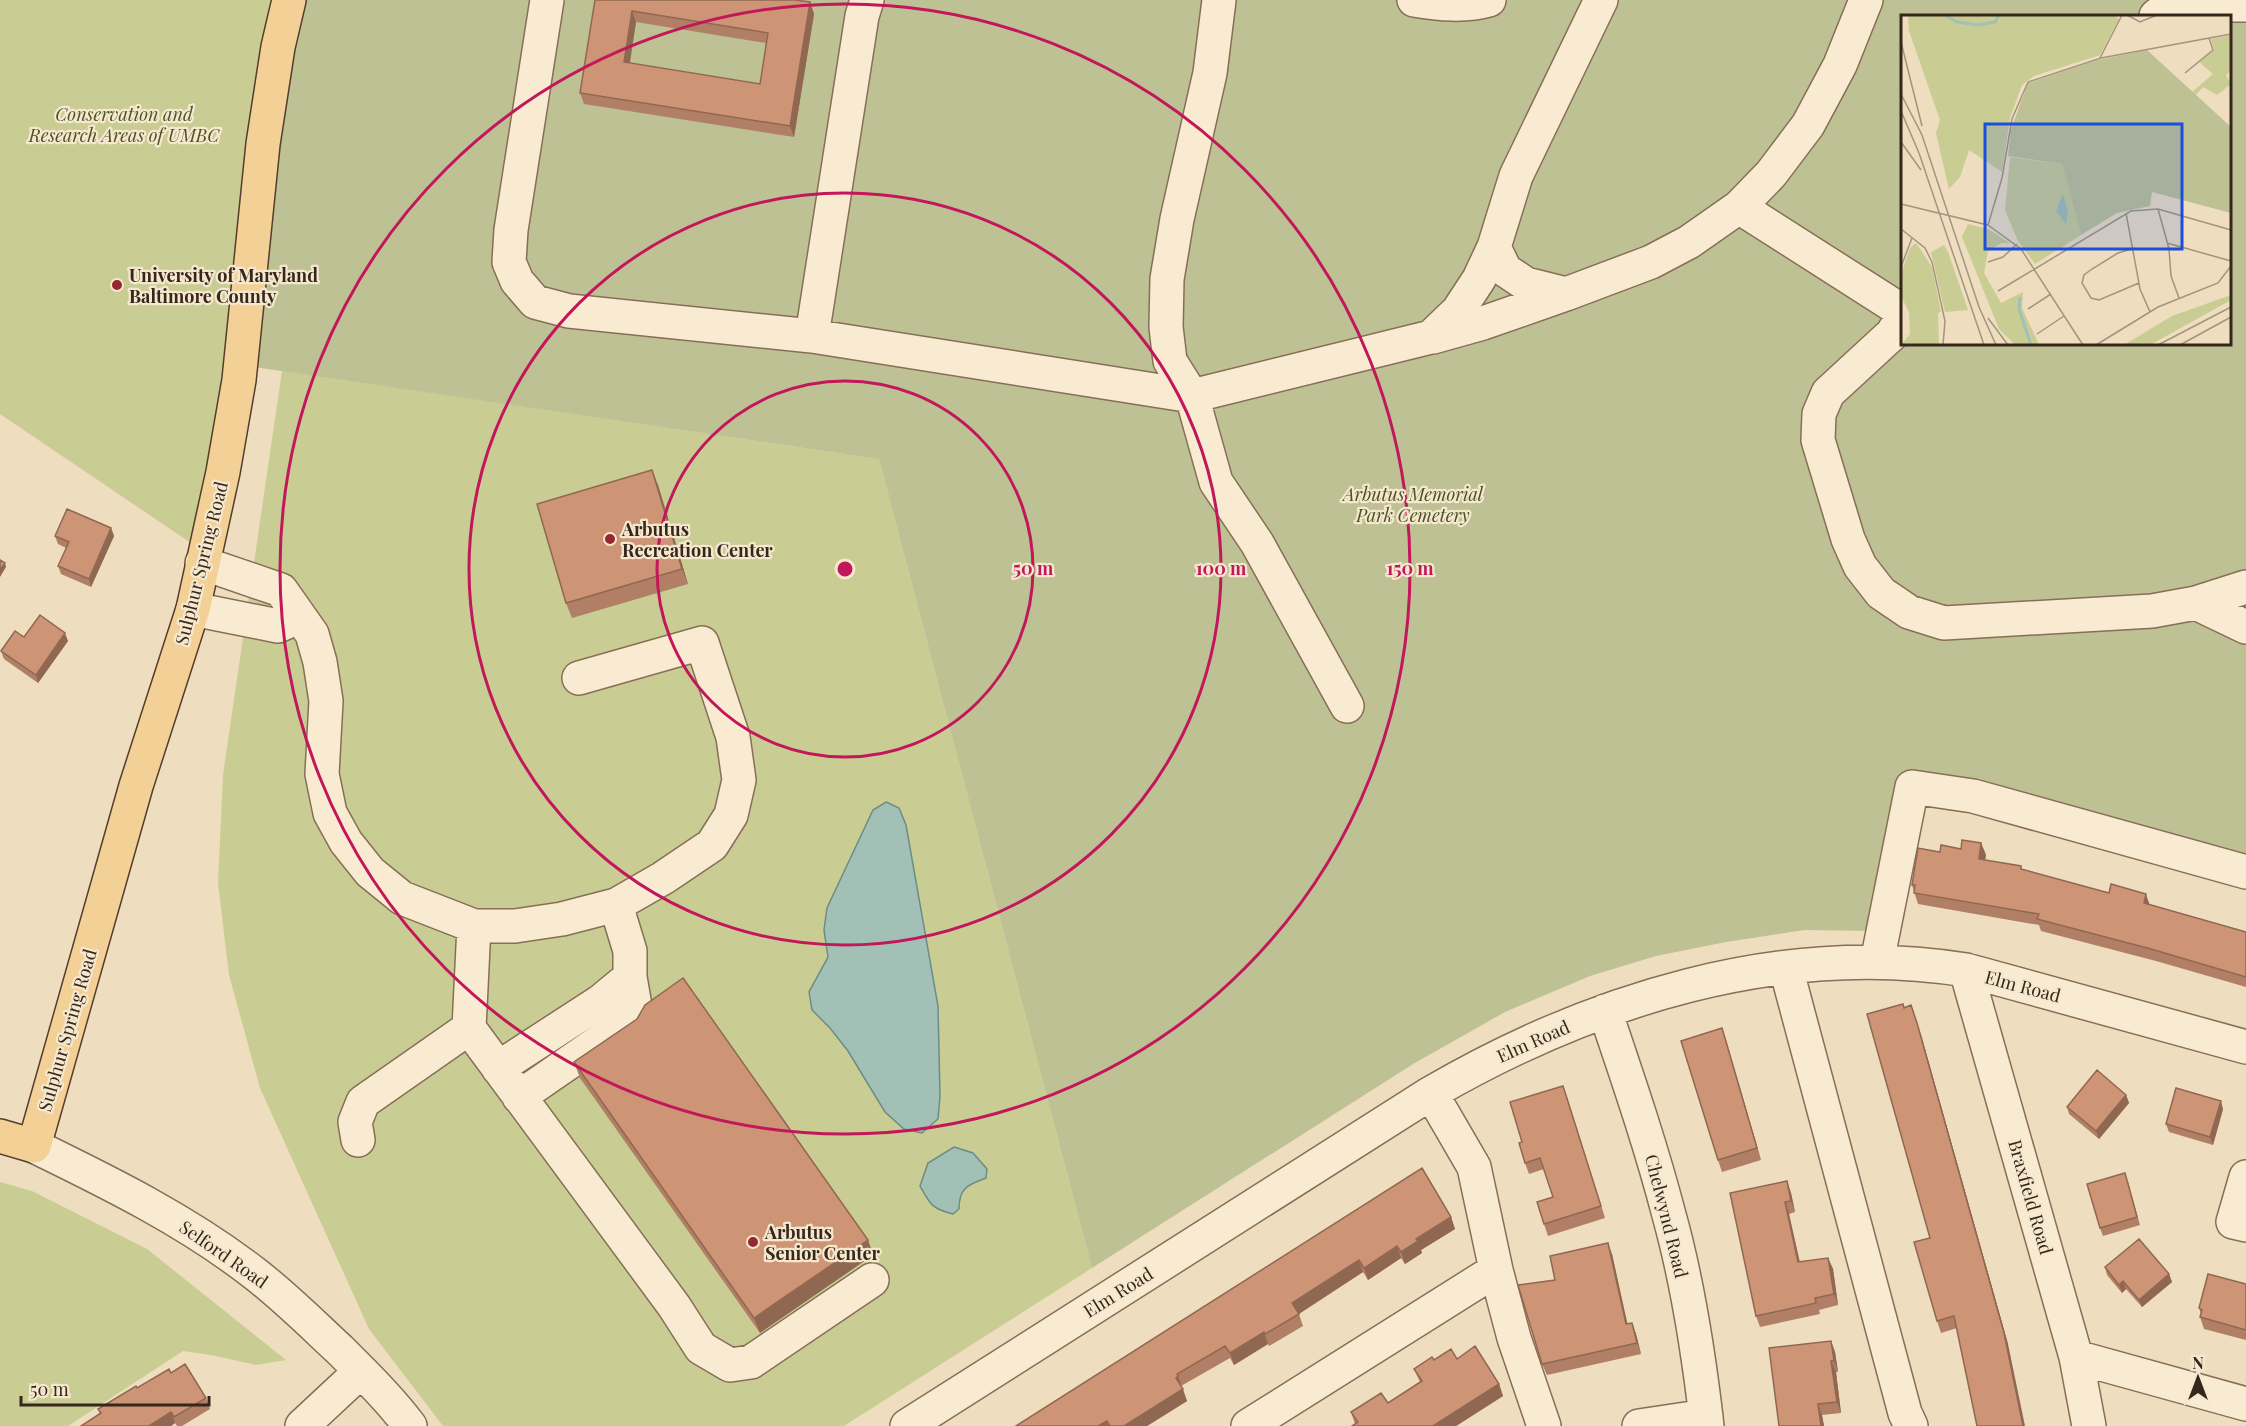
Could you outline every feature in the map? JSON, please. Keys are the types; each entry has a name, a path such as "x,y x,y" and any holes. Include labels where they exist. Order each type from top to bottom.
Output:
{"main road":[{"name":"Sulphur Spring Road","path":"34,1146 136,786 193,609 223,472 239,380 263,144 278,47 289,0"},
{"name":"Selford Road","path":"0,1136 34,1146"}],"street":[{"path":"547,0 511,230 509,262 517,281 535,302 569,311 812,336 1192,396 1483,323 1651,262 1689,242 1739,207 1770,174 1808,125 1840,65 1866,0"},
{"path":"812,336 862,16 867,0"},
{"path":"1219,0 1210,73 1177,219 1167,279 1166,327 1170,361 1192,396 1216,482 1257,543 1347,706"},
{"path":"1414,0 1438,4 1480,3 1489,0"},
{"path":"1431,337 1458,311 1479,279 1494,247 1516,176 1601,0"},
{"path":"2157,15 2183,6 2246,5"},
{"path":"1739,207 1901,310"},
{"path":"1494,247 1505,270 1526,284 1566,294"},
{"path":"1901,320 1892,334 1828,393 1819,414 1818,440 1848,539 1860,566 1881,593 1909,612 1944,623 2152,611 2196,603 2246,587"},
{"path":"202,563 282,590 298,617 312,634 320,662 326,701 322,774 330,813 346,842 370,872 402,898 474,926 515,926 538,923 616,905 663,878 712,844 731,815 739,780 733,737 702,643 579,678"},
{"path":"2196,603 2246,627"},
{"path":"193,609 278,626 298,617"},
{"path":"1877,962 1912,787 1973,796 2246,872"},
{"path":"519,1097 632,1019 635,1006 630,977 630,951 616,905"},
{"path":"474,926 469,1028 674,1306 701,1348 730,1365 751,1362 872,1280"},
{"name":"Elm Road","path":"907,1426 1480,1064 1561,1027 1663,991 1732,976 1786,968 1877,962 1926,964 1966,970 2246,1047"},
{"path":"1786,968 1905,1413 1911,1426"},
{"name":"Braxfield Road","path":"1966,970 2076,1357 2089,1426"},
{"path":"498,1068 601,1001 630,977"},
{"name":"Chelwynd Road","path":"1605,1011 1645,1128 1670,1218 1692,1324 1706,1421"},
{"path":"358,1140 355,1122 363,1102 469,1028"},
{"path":"1431,1093 1474,1167 1496,1270 1515,1338 1544,1426"},
{"name":"Selford Road","path":"34,1146 117,1186 185,1225 254,1272 300,1311 361,1371 410,1426"},
{"path":"2246,1177 2233,1222 2246,1226"},
{"path":"1248,1426 1496,1270"},
{"path":"2076,1357 2246,1404"},
{"path":"302,1426 361,1371"},
{"path":"1639,1426 1706,1421"}],"green space":[{"name":"Conservation and Research Areas of UMBC","path":"0,0 270,0 247,135 228,357 206,481 191,543 0,414"},
{"name":"Arbutus Memorial Park Cemetery","path":"303,0 2246,0 2246,863 1974,788 1899,777 1874,931 1805,930 1656,956 1590,976 1505,1012 1413,1064 1092,1268 879,459 254,367 272,182 285,90"},
{"name":"Arbutus Recreation Center","path":"282,371 879,459 1092,1268 844,1426 443,1426 369,1329 260,1088 229,975 218,883 223,775"},
{"path":"0,1182 32,1191 147,1249 286,1360 256,1365 183,1351 68,1426 0,1426"}],"water":[{"path":"886,802 899,808 906,825 938,1006 940,1096 938,1119 922,1133 904,1129 885,1112 848,1051 812,1010 809,992 828,957 824,930 827,908 873,810"},
{"path":"954,1147 973,1153 987,1169 986,1178 963,1191 959,1209 953,1214 932,1205 920,1186 928,1163"}],"building":[{"path":"595,0 795,0 810,2 790,126 580,93","holes":["632,11 768,33 760,84 624,62"]},
{"path":"652,470 682,569 566,603 537,504"},
{"path":"67,509 111,528 89,579 58,566 69,542 55,536"},
{"path":"0,560 5,563 0,570"},
{"path":"40,615 65,633 36,675 1,651 15,631 24,637"},
{"path":"1962,840 1981,843 1979,859 2021,866 2021,869 2109,893 2111,884 2146,894 2144,903 2246,932 2246,977 2037,919 2039,914 1914,893 1915,885 1912,885 1918,848 1940,852 1941,845 1961,849"},
{"path":"683,978 868,1240 754,1318 574,1062 637,1019 645,1005"},
{"path":"1903,1004 1904,1008 1911,1005 1917,1023 2004,1333 2023,1426 1977,1426 1954,1316 1937,1321 1914,1242 1930,1238 1867,1014"},
{"path":"1722,1028 1757,1148 1718,1160 1681,1041"},
{"path":"2097,1070 2126,1095 2096,1131 2067,1107"},
{"path":"1563,1086 1601,1206 1544,1224 1537,1202 1553,1197 1540,1158 1525,1163 1519,1143 1522,1142 1510,1102"},
{"path":"2176,1088 2221,1101 2210,1137 2166,1124"},
{"path":"1422,1168 1451,1217 1416,1239 1418,1241 1401,1252 1397,1246 1364,1268 1359,1260 1292,1303 1299,1314 1230,1353 1225,1346 1177,1374 1176,1378 1183,1389 1124,1426 1110,1426 1107,1421 1098,1426 1016,1426"},
{"path":"2125,1173 2137,1217 2100,1228 2087,1184"},
{"path":"1787,1181 1791,1201 1785,1202 1798,1262 1828,1258 1834,1294 1815,1298 1816,1303 1756,1316 1730,1193"},
{"path":"2139,1239 2169,1274 2139,1300 2123,1281 2119,1285 2105,1267"},
{"path":"1608,1243 1626,1324 1632,1323 1637,1343 1542,1364 1518,1285 1555,1280 1550,1256"},
{"path":"2208,1274 2246,1284 2246,1330 2200,1317 2202,1310 2199,1308"},
{"path":"1831,1341 1834,1361 1831,1361 1837,1402 1818,1404 1821,1426 1779,1426 1769,1348"},
{"path":"1475,1346 1499,1384 1433,1426 1352,1426 1358,1422 1351,1412 1381,1393 1388,1403 1422,1381 1414,1369 1432,1357 1434,1360 1451,1349 1457,1359"},
{"path":"185,1364 206,1398 174,1417 171,1412 149,1426 81,1426 101,1413 98,1409 136,1386 137,1388 169,1369 171,1373"}],"place":[{"name":"University of Maryland Baltimore County","path":"117,285"},
{"name":"Arbutus Recreation Center","path":"610,539"},
{"name":"Arbutus Senior Center","path":"753,1242"}]}
